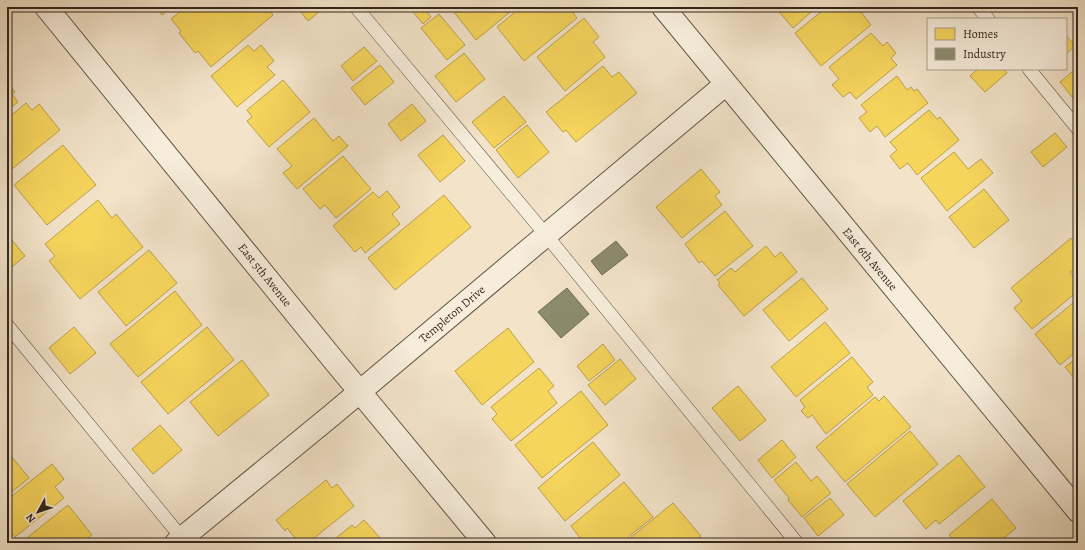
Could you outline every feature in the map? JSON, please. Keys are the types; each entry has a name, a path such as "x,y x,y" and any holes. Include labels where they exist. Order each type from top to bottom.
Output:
{"street":[{"name":"East 5th Avenue","path":"46,7 485,543"},
{"name":"East 6th Avenue","path":"663,7 1078,511"},
{"name":"Templeton Drive","path":"181,541 726,84"}],"lane":[{"path":"356,7 546,235 797,543"},
{"path":"978,7 987,18"},
{"path":"1030,70 1078,129"},
{"path":"7,325 181,541"}],"building: Homes":[{"path":"156,7 172,7 162,15"},
{"path":"186,7 267,7 273,15 211,67 198,51 195,53 179,33 181,31 171,19"},
{"path":"297,7 325,7 308,21"},
{"path":"409,7 423,7 431,17 423,24"},
{"path":"450,7 516,7 476,40"},
{"path":"521,7 569,7 577,18 524,61 497,27"},
{"path":"775,7 817,7 793,28"},
{"path":"827,7 857,7 871,25 821,66 795,33"},
{"path":"439,14 465,45 447,60 421,28"},
{"path":"584,18 599,37 593,42 605,57 565,91 537,57"},
{"path":"871,33 883,46 887,42 896,53 891,58 897,65 856,99 850,92 843,97 832,85 839,79 829,67"},
{"path":"1067,36 1075,46 1067,53"},
{"path":"248,45 254,51 261,45 274,61 267,67 275,75 237,107 211,76"},
{"path":"364,47 377,61 353,81 341,66"},
{"path":"464,53 485,79 456,102 435,76"},
{"path":"380,65 394,82 365,105 351,88"},
{"path":"603,66 612,77 619,72 637,93 576,142 566,130 563,132 546,112"},
{"path":"1078,67 1078,104 1060,82"},
{"path":"977,70 1005,70 1007,73 985,92 970,76"},
{"path":"897,76 907,90 911,87 914,91 917,89 928,103 885,137 877,126 870,132 859,118 867,112 861,105"},
{"path":"283,80 310,112 269,147 247,121 252,117 247,110"},
{"path":"7,82 15,92 12,94 18,102 7,111"},
{"path":"504,96 526,122 494,148 472,122"},
{"path":"26,103 32,110 39,104 60,130 7,173 7,119"},
{"path":"412,104 426,121 401,141 388,124"},
{"path":"929,110 937,119 940,117 959,140 917,175 908,163 900,169 890,156 897,150 890,142"},
{"path":"314,118 333,141 339,136 348,146 297,189 283,173 292,166 277,149"},
{"path":"527,125 549,152 518,178 496,150"},
{"path":"1055,133 1067,147 1043,167 1031,152"},
{"path":"443,135 465,161 440,182 418,155"},
{"path":"63,145 96,185 47,225 14,185"},
{"path":"954,152 968,169 981,159 993,173 947,211 921,178"},
{"path":"343,156 371,189 336,218 325,205 320,209 303,189"},
{"path":"701,169 720,192 715,196 722,205 682,238 656,207"},
{"path":"984,189 1009,220 974,248 949,217"},
{"path":"387,191 400,207 392,214 400,224 365,253 361,247 355,252 333,226 373,192 379,198"},
{"path":"444,195 471,227 395,290 368,258"},
{"path":"98,200 112,218 116,214 143,247 80,299 49,261 55,256 45,244"},
{"path":"725,211 753,246 715,276 702,261 699,263 685,244"},
{"path":"7,234 25,256 7,271"},
{"path":"1071,238 1078,247 1078,266 1070,272 1078,282 1078,291 1032,329 1014,308 1022,301 1011,288"},
{"path":"766,246 775,257 781,252 797,272 744,316 718,285 720,283 717,280 731,268 735,272"},
{"path":"149,250 177,283 126,326 98,292"},
{"path":"802,278 828,309 789,341 763,310"},
{"path":"175,291 202,325 138,377 110,344"},
{"path":"1078,299 1078,350 1060,365 1035,334"},
{"path":"825,322 850,353 796,397 771,367"},
{"path":"74,327 96,353 70,374 49,348"},
{"path":"207,327 234,360 168,414 141,382"},
{"path":"508,328 534,362 482,405 455,371"},
{"path":"603,344 615,360 589,381 577,366"},
{"path":"852,357 873,382 867,387 873,395 826,434 812,415 808,418 801,411 805,407 800,400"},
{"path":"1078,357 1078,383 1065,367"},
{"path":"620,359 636,379 605,405 588,385"},
{"path":"242,360 269,395 218,436 190,402"},
{"path":"539,368 554,386 548,391 557,403 511,441 492,419 497,414 491,407"},
{"path":"1078,383 1078,391 1074,387"},
{"path":"738,386 766,420 740,441 712,408"},
{"path":"581,391 608,425 542,478 515,445"},
{"path":"884,396 911,427 845,482 816,447 875,397 879,401"},
{"path":"160,425 182,450 153,474 132,449"},
{"path":"910,431 938,464 875,517 847,484"},
{"path":"782,440 796,457 772,478 758,460"},
{"path":"593,442 620,475 565,521 538,488"},
{"path":"7,451 29,478 7,496"},
{"path":"959,455 985,487 939,524 936,520 926,529 903,501"},
{"path":"796,462 811,481 817,476 831,493 802,517 774,480"},
{"path":"52,464 64,479 55,487 64,498 15,537 7,527 7,500"},
{"path":"326,480 332,488 337,484 354,506 308,543 299,543 287,528 285,531 276,520"},
{"path":"624,482 653,517 621,543 584,543 571,526"},
{"path":"830,498 844,515 818,536 804,518"},
{"path":"992,499 1016,528 998,543 956,543 949,535"},
{"path":"673,503 701,536 692,543 624,543"},
{"path":"68,505 92,535 82,543 27,543 31,540 28,537"},
{"path":"364,520 382,540 379,543 330,543 352,525 355,528"}],"building: Industry":[{"path":"616,241 628,255 602,275 591,261"},
{"path":"567,288 589,314 561,338 538,312"}]}
